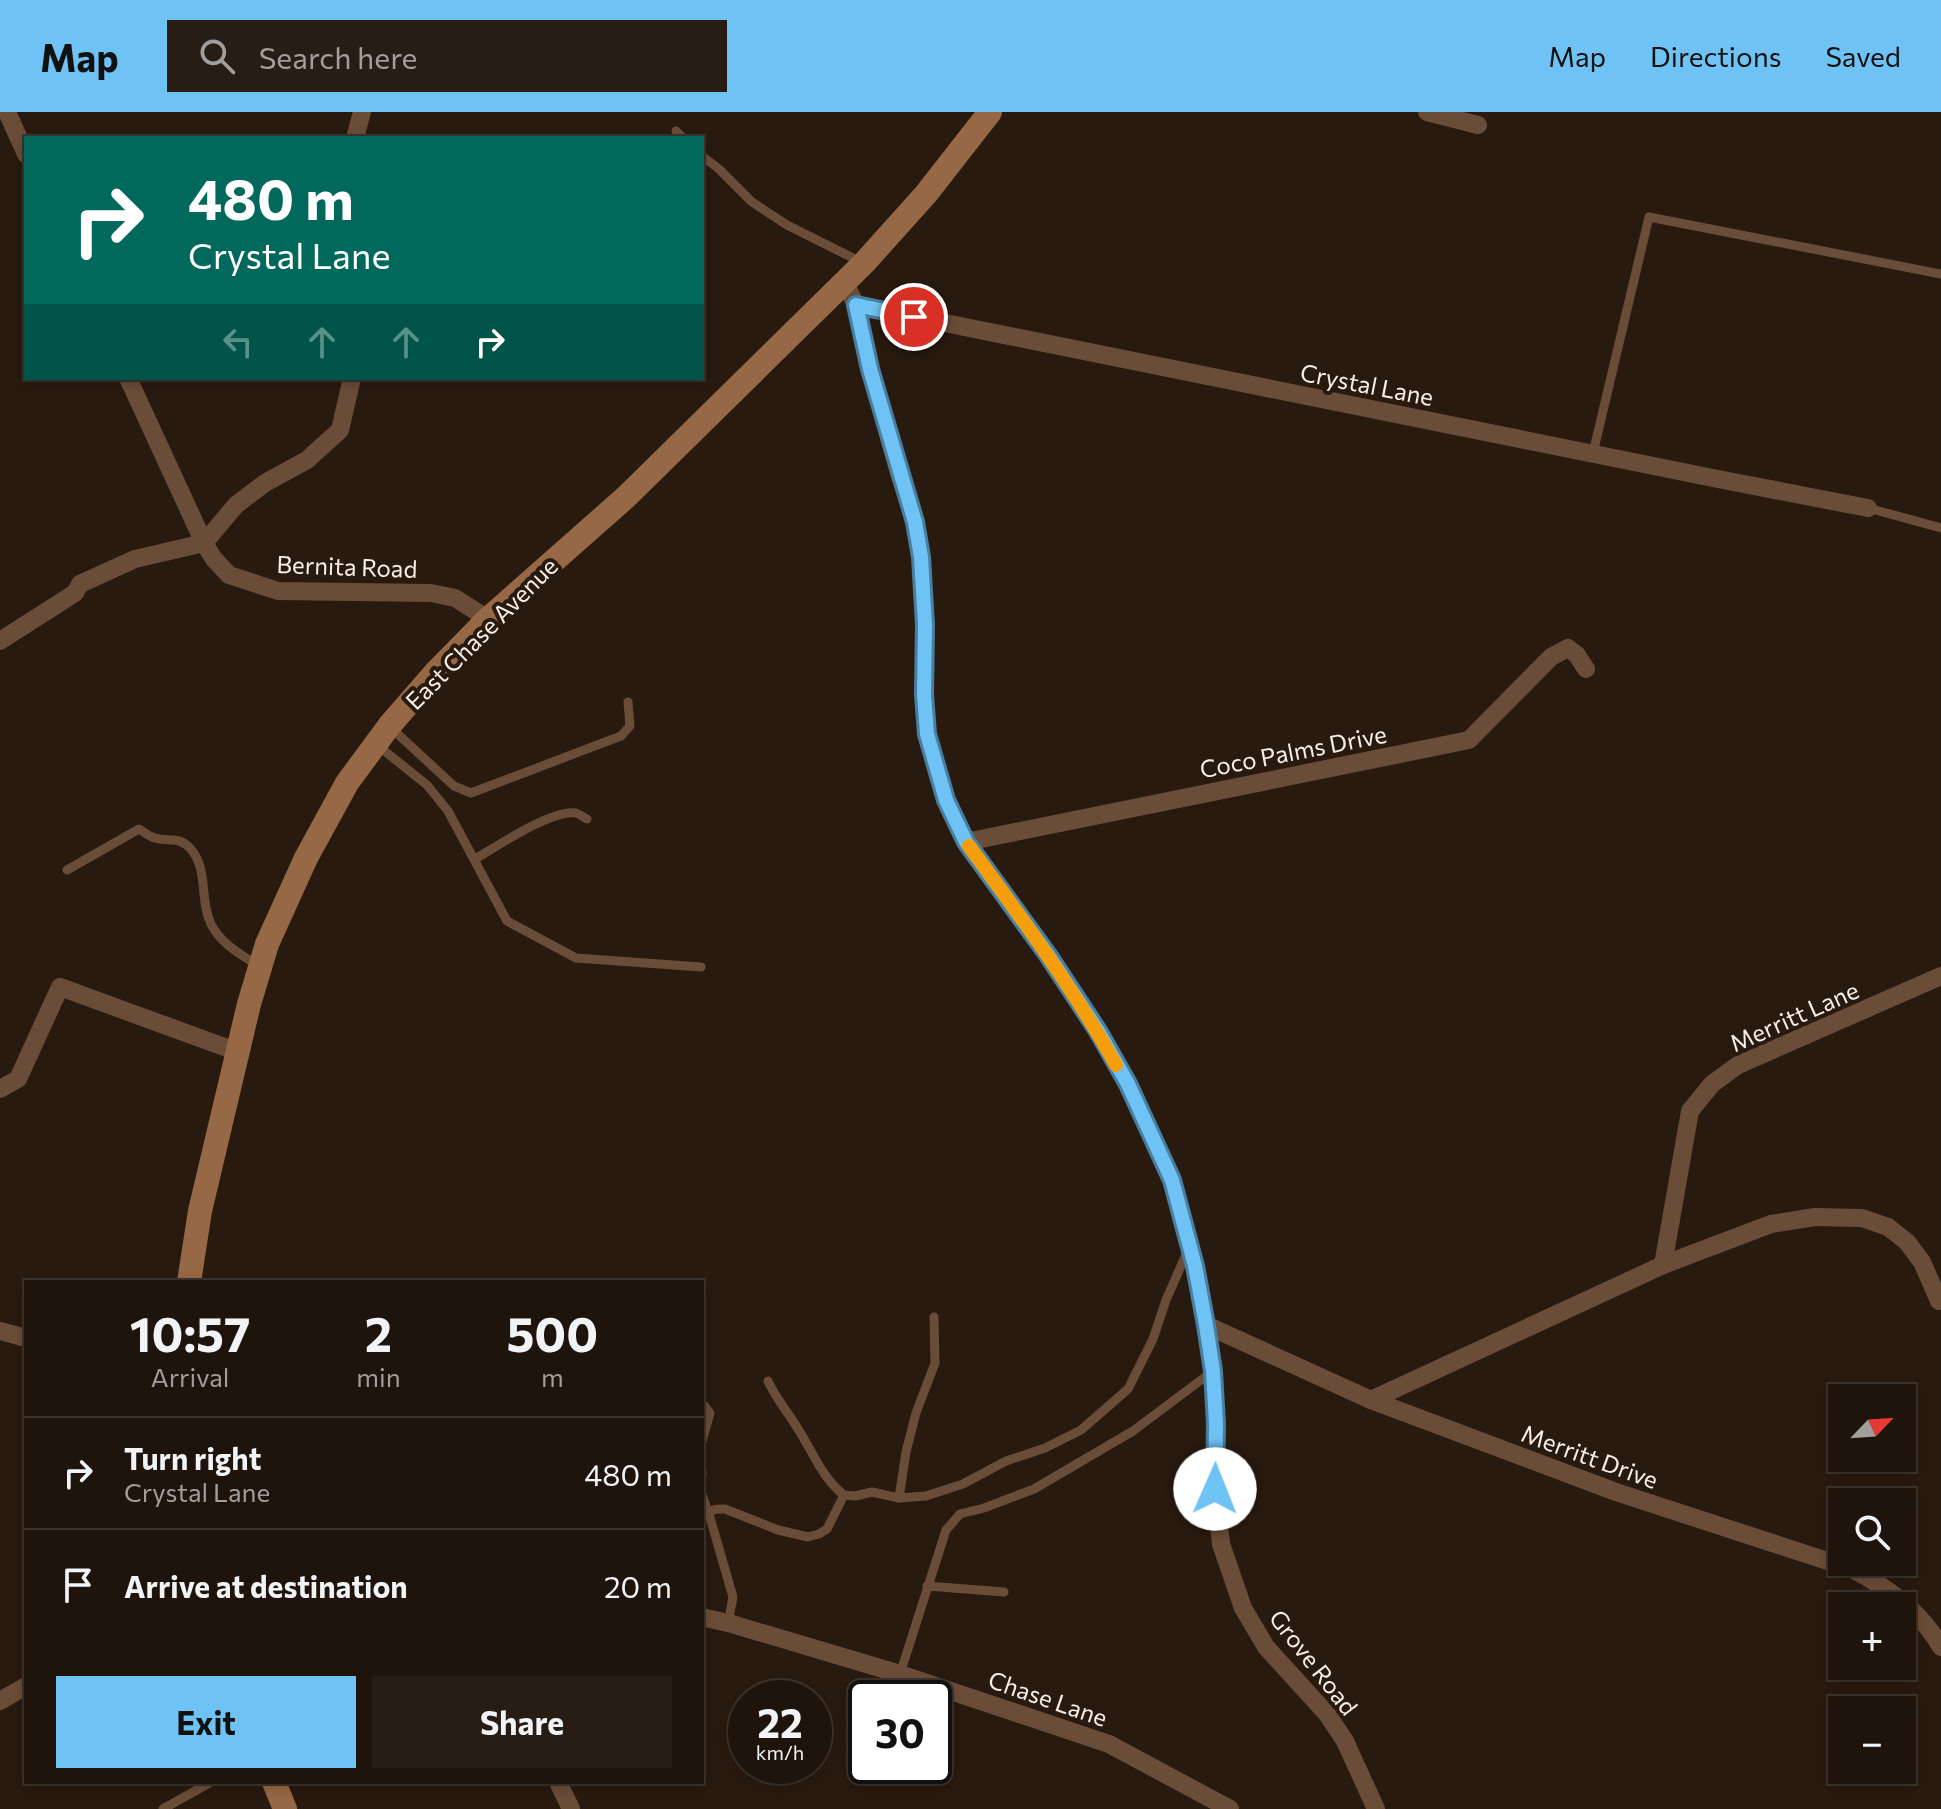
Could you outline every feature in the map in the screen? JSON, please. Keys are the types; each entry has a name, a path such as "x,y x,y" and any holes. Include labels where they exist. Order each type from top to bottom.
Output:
{"main road":[{"name":"East Chase Avenue","path":"189,1280 200,1211 259,967 306,858 347,783 382,735 436,672 488,619 626,497 864,263 926,194 990,112"},
{"path":"275,1784 285,1809"}],"street":[{"path":"7,112 24,150"},
{"path":"356,136 362,112"},
{"path":"1427,112 1478,125"},
{"name":"Grove Road","path":"844,281 856,305 870,369 915,522 921,557 925,625 927,734 946,800 966,842 1048,955 1098,1031 1128,1084 1172,1180 1195,1266 1213,1371 1215,1489 1221,1544 1243,1608 1266,1647 1327,1714 1345,1741 1376,1809"},
{"name":"Crystal Lane","path":"856,305 1868,508"},
{"name":"Bernita Road","path":"129,380 204,543 229,575 278,591 431,593 455,598 488,619"},
{"path":"0,641 75,593 80,584 135,559 204,543 236,505 265,483 307,460 340,430 352,380"},
{"name":"Coco Palms Drive","path":"966,842 1469,740 1551,657 1568,648 1586,669"},
{"name":"Merritt Lane","path":"1663,1265 1690,1111 1712,1084 1738,1065 1941,976"},
{"path":"0,1089 18,1079 60,987 238,1052"},
{"path":"1371,1400 1663,1265 1771,1224 1815,1217 1862,1218 1888,1227 1907,1242 1922,1262 1939,1301"},
{"name":"Merritt Drive","path":"1206,1325 1371,1400 1616,1492 1852,1569 1878,1582 1912,1610 1941,1647"},
{"path":"0,1331 24,1337"},
{"name":"Chase Lane","path":"704,1617 900,1674 1109,1744 1230,1809"},
{"path":"0,1701 24,1687"},
{"path":"559,1784 571,1809"}],"lane":[{"path":"704,158 752,202 787,225 864,263"},
{"path":"1593,453 1649,217 1941,274"},
{"path":"1868,508 1941,528"},
{"path":"382,735 454,786 471,793 621,736 630,726 628,702"},
{"path":"382,735 448,811 507,921 576,958 701,967"},
{"path":"475,859 536,824 564,814 578,813 587,819"},
{"path":"67,870 139,829 154,838 175,839 188,845 200,863 210,923 221,939 259,967"},
{"path":"768,1381 814,1459 833,1486 844,1495 872,1492 899,1498 926,1496 963,1484 1006,1461 1045,1448 1081,1430 1128,1389 1153,1339 1189,1247"},
{"path":"899,1498 916,1413 935,1363 934,1317"},
{"path":"900,1674 946,1530 960,1514 1034,1489 1133,1431 1213,1371"},
{"path":"704,1406 710,1413 704,1434"},
{"path":"709,1514 725,1509 778,1530 808,1537 827,1529 844,1495"},
{"path":"704,1500 733,1597 728,1623"},
{"path":"927,1586 1004,1592"},
{"path":"163,1809 207,1784"}],"slow traffic":[{"path":"969,846 1048,955 1098,1031 1116,1065"}],"route":[{"path":"914,317 856,305 870,369 915,522 921,557 927,734 946,800 966,842 1048,955 1098,1031 1128,1084 1172,1180 1195,1266 1213,1371 1215,1489"}]}
